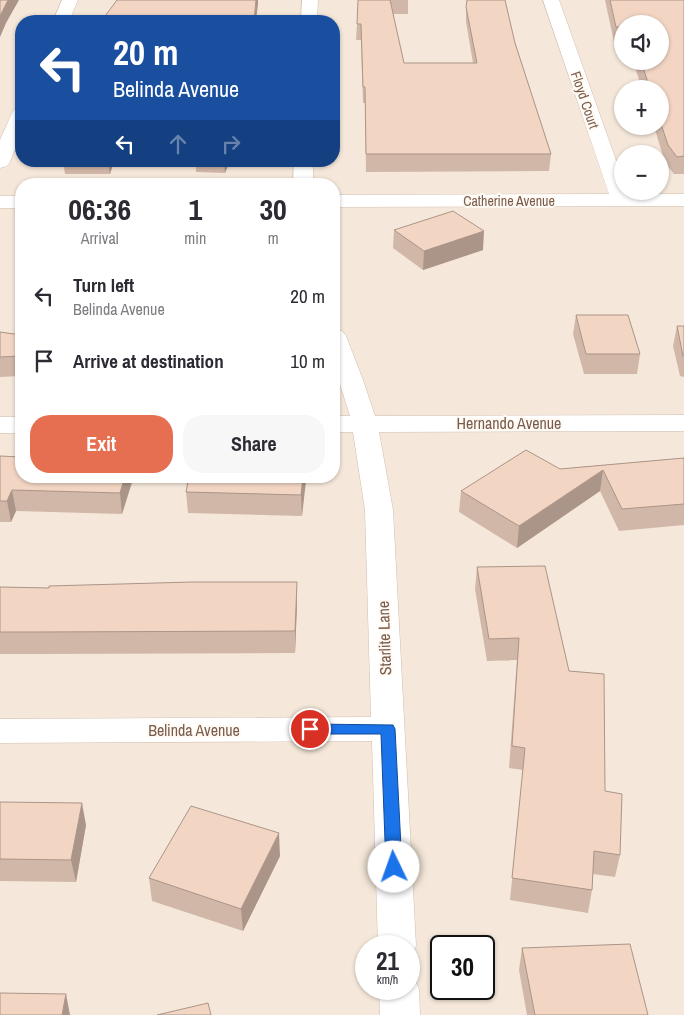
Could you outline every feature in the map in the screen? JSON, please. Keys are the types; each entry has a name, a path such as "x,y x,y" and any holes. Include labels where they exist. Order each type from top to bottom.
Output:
{"street":[{"path":"64,15 70,0"},
{"path":"309,15 310,0"},
{"name":"Floyd Court","path":"551,0 614,180"},
{"path":"0,162 15,127"},
{"name":"Catherine Avenue","path":"340,201 621,200"},
{"name":"Catherine Avenue","path":"669,200 684,200"},
{"path":"0,202 15,202"},
{"name":"Starlite Lane","path":"340,350 351,375 366,423 374,465 379,510 397,935"},
{"name":"Hernando Avenue","path":"340,424 684,423"},
{"path":"0,425 15,425"},
{"name":"Belinda Avenue","path":"0,731 388,729"},
{"path":"399,1000 400,1015"}],"shaded area":[{"path":"0,0 684,0 684,1015 0,1015"}],"building":[{"path":"0,0 8,0 0,16"},
{"path":"117,0 256,0 255,15 106,15"},
{"path":"358,0 390,0 404,63 477,63 466,7 467,0 505,0 515,43 551,154 366,154 365,87 363,87 361,24 357,24"},
{"path":"610,0 684,0 684,156 677,157 668,145 665,135 669,135 669,80 647,80 644,70 669,70 669,15 614,15 614,18"},
{"path":"453,211 484,231 424,251 394,230"},
{"path":"576,315 628,315 640,354 586,354"},
{"path":"677,326 684,326 684,356 683,356"},
{"path":"0,332 15,334 15,356 0,357"},
{"path":"526,450 560,469 684,458 684,504 622,509 603,470 519,526 461,491"},
{"path":"0,456 15,457 15,483 123,483 120,493 12,490 7,501 0,501"},
{"path":"188,483 302,483 301,495 186,492"},
{"path":"545,566 569,671 604,674 605,791 622,794 620,855 594,851 592,890 512,878 525,748 512,746 519,638 489,639 477,567"},
{"path":"192,582 297,582 295,631 0,632 0,587 49,588 49,586"},
{"path":"0,802 82,803 71,860 0,859"},
{"path":"191,806 279,833 241,909 149,878"},
{"path":"630,944 648,1015 535,1015 522,948"},
{"path":"0,993 66,994 62,1015 0,1015"},
{"path":"208,1003 211,1015 157,1015"}],"route":[{"path":"310,729 388,729 394,867"}]}
